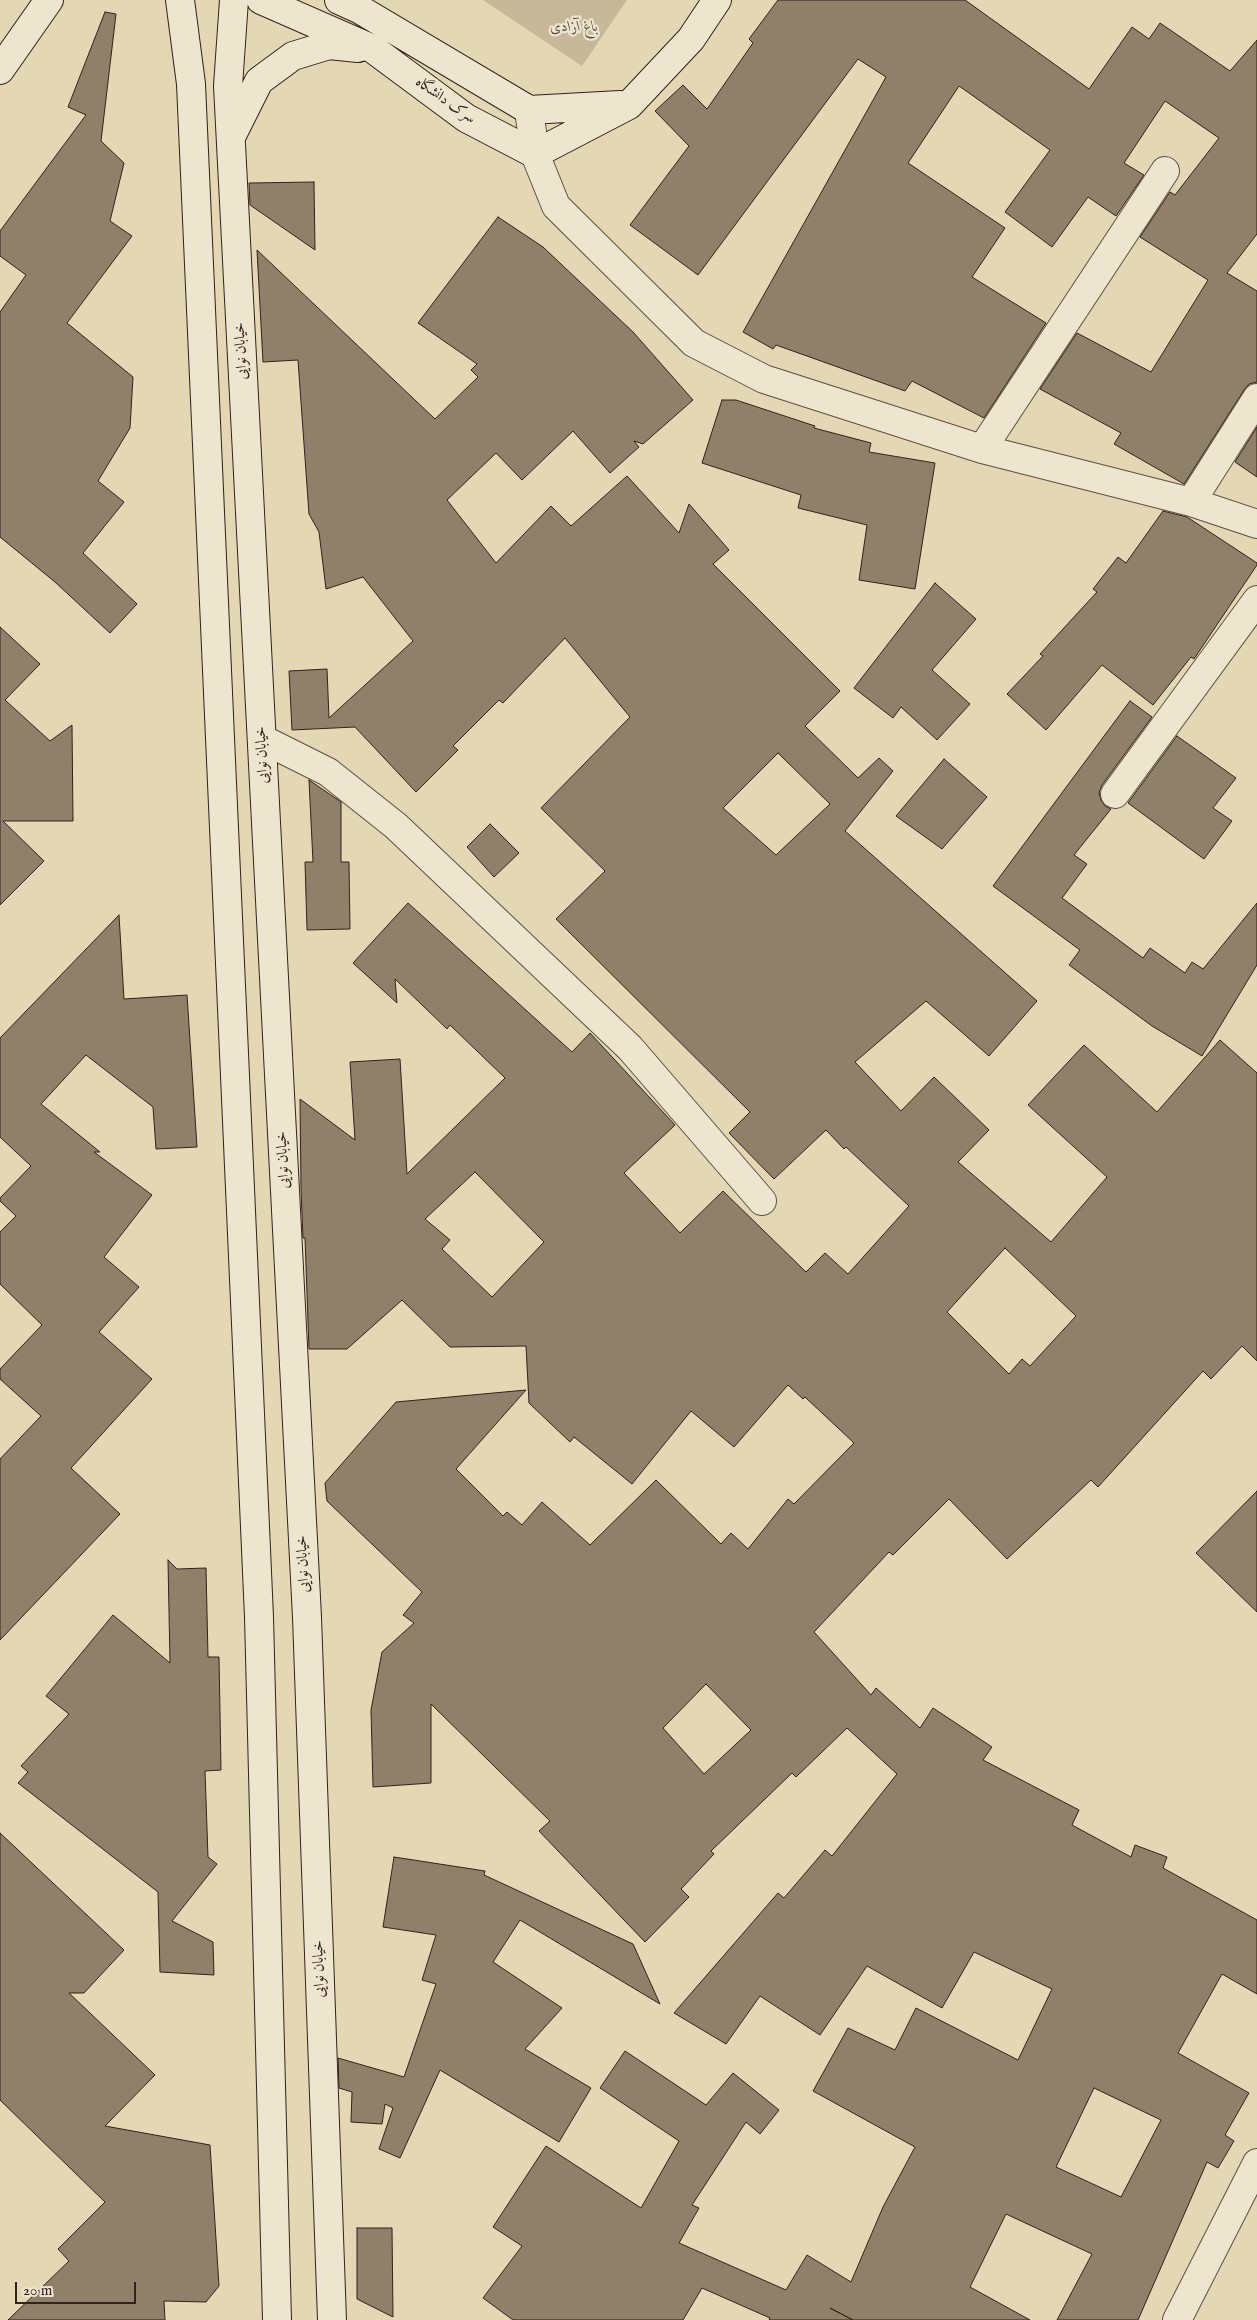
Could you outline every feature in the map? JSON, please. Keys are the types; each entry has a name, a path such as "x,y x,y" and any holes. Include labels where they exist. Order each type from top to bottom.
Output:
{"street":[{"path":"0,70 49,0"},
{"path":"180,0 191,84 258,1607 277,2320"},
{"name":"خیابان نوایی","path":"234,0 228,86 307,1617 332,2320"},
{"name":"سرک دانشگاه","path":"261,0 373,50 466,118 536,154"},
{"path":"339,0 359,9 529,110 628,104"},
{"path":"536,154 628,104 692,39 717,0"},
{"path":"231,139 259,81 293,56 329,45 373,50"},
{"path":"529,110 536,154 556,206 694,343 764,379 982,449 1191,502 1257,524"},
{"path":"982,449 1165,171"},
{"path":"1191,502 1257,398"},
{"path":"1115,794 1257,600"},
{"path":"262,739 328,772 396,826 630,1048 762,1201"},
{"path":"1177,2320 1257,2162"}],"green space":[{"name":"باغ آزادی","path":"483,0 627,0 582,66"}],"building":[{"path":"778,0 965,0 1089,89 1132,27 1149,39 1160,23 1230,71 1257,40 1257,234 1227,273 1257,291 1257,382 1249,384 1244,390 1184,484 1114,444 1121,433 1040,389 1077,333 1151,372 1208,280 1140,237 1170,192 1175,195 1219,138 1165,101 1124,163 1144,175 1116,216 1088,197 1052,247 1005,212 1050,150 959,86 908,163 1005,228 972,277 1046,323 984,418 912,381 905,391 776,345 773,349 743,332 886,77 858,59 698,275 630,225 689,146 655,111 683,85 707,109 753,43 749,39"},
{"path":"105,12 116,14 101,141 124,163 110,221 132,236 67,323 133,377 130,428 98,481 124,502 83,553 137,604 110,633 55,582 0,537 0,312 26,275 0,256 0,231 86,115 68,107"},
{"path":"314,182 315,250 250,205 249,183"},
{"path":"498,217 543,247 633,332 693,400 643,444 634,441 639,447 610,473 573,431 522,480 496,453 447,500 496,563 551,506 571,526 627,476 679,533 689,504 729,550 713,564 840,691 805,726 858,778 879,758 893,771 845,831 1037,1001 989,1056 926,1001 855,1062 901,1111 934,1077 989,1130 958,1162 1051,1242 1107,1177 1028,1105 1084,1045 1157,1112 1220,1040 1257,1073 1257,1361 1242,1346 1211,1379 1203,1371 1098,1487 1091,1480 1007,1559 949,1499 893,1555 889,1552 814,1632 871,1695 876,1688 920,1728 933,1708 992,1747 983,1760 1079,1810 1072,1825 1131,1857 1135,1845 1167,1857 1163,1868 1257,1920 1257,1994 1222,1974 1178,2053 1249,2093 1225,2135 1234,2141 1218,2168 1207,2162 1138,2320 1057,2320 1092,2254 1006,2214 970,2287 1030,2320 769,2320 770,2318 702,2288 683,2320 513,2320 483,2298 522,2246 493,2227 546,2146 641,2208 679,2141 600,2088 625,2051 706,2105 733,2073 779,2110 760,2134 746,2122 692,2205 699,2208 679,2243 786,2290 807,2255 851,2282 883,2207 915,2147 813,2091 848,2028 895,2050 916,2008 1018,2060 1052,1989 974,1952 942,2008 867,1966 820,2035 760,1996 726,2044 674,2013 778,1893 784,1898 825,1850 832,1856 897,1774 847,1728 796,1777 792,1773 711,1851 714,1854 681,1889 689,1897 645,1942 539,1831 550,1821 431,1704 431,1783 373,1787 371,1710 382,1652 414,1623 403,1615 422,1592 327,1501 325,1483 396,1402 526,1390 456,1469 503,1516 507,1512 522,1525 542,1502 590,1545 656,1480 721,1544 731,1533 748,1549 788,1499 794,1504 854,1443 805,1397 803,1399 788,1385 734,1447 691,1411 632,1484 574,1437 570,1442 529,1403 526,1346 450,1347 402,1300 347,1349 309,1349 305,1238 303,1238 301,1189 300,1099 355,1140 350,1062 400,1059 407,1174 505,1078 450,1025 447,1029 395,979 397,1003 353,963 408,903 572,1052 590,1033 675,1125 624,1173 680,1233 723,1191 806,1272 825,1253 848,1274 909,1206 846,1147 844,1149 826,1130 774,1179 729,1133 750,1112 556,919 605,871 541,808 630,717 565,638 503,703 499,700 453,746 458,750 416,792 355,727 292,730 289,671 327,669 329,718 413,641 363,577 326,589 319,532 309,514 298,360 263,362 257,250 435,419 478,377 471,370 477,364 418,323","holes":["778,753 830,804 776,855 723,808","475,1172 544,1242 492,1297 442,1249 450,1240 425,1219","1005,1248 1076,1316 1030,1366 1022,1359 1009,1374 947,1312","706,1684 751,1730 704,1774 663,1728","1094,2088 1161,2120 1121,2197 1056,2167"]},
{"path":"722,400 736,400 815,426 814,428 871,443 869,452 935,463 915,589 859,580 867,525 798,508 801,495 702,463"},
{"path":"1257,427 1257,477 1235,462"},
{"path":"1163,511 1187,517 1257,563 1257,565 1194,659 1191,657 1153,705 1102,665 1046,730 1007,694 1043,656 1040,654 1097,592 1093,589 1118,557 1126,563"},
{"path":"935,583 976,619 932,670 970,704 937,740 901,707 893,718 854,688"},
{"path":"0,627 40,664 5,700 50,741 72,725 73,821 3,821 44,861 0,905"},
{"path":"1130,701 1152,717 1102,785 1099,793 1101,800 1105,806 1111,809 1074,855 1087,864 1062,898 1143,958 1150,948 1185,973 1192,962 1203,969 1257,903 1257,965 1202,1056 1152,1026 1069,965 1080,950 993,886"},
{"path":"1177,736 1236,778 1213,808 1232,821 1204,859 1128,803"},
{"path":"944,759 987,797 942,849 896,816"},
{"path":"309,780 341,802 341,862 349,862 350,929 307,930 305,862 313,862"},
{"path":"490,824 519,853 494,877 467,847"},
{"path":"119,915 124,999 187,995 197,1147 156,1149 153,1107 86,1055 41,1104 100,1152 94,1152 152,1195 104,1257 139,1287 99,1332 152,1379 71,1468 120,1514 0,1640 0,1459 41,1416 0,1379 0,1369 42,1325 0,1284 0,1232 16,1216 0,1201 0,1198 31,1166 0,1137 0,1038"},
{"path":"1257,1491 1257,1612 1196,1553"},
{"path":"168,1560 177,1569 206,1568 208,1657 219,1657 221,1770 205,1771 208,1857 217,1864 172,1921 213,1942 214,1975 160,1972 158,1892 18,1783 28,1772 21,1766 69,1714 46,1696 113,1615 170,1663"},
{"path":"0,1833 124,1950 84,1993 69,1993 155,2075 105,2126 210,2145 219,2286 206,2302 164,2301 165,2320 8,2320 69,2261 58,2249 105,2202 0,2100"},
{"path":"394,1857 485,1871 484,1875 633,1944 660,2004 520,1920 493,1962 562,2008 525,2049 591,2088 559,2142 440,2070 400,2158 379,2149 393,2108 385,2104 382,2124 351,2122 352,2092 339,2088 338,2058 404,2077 436,1984 422,1980 436,1935 383,1927"},
{"path":"357,2228 392,2228 393,2317 357,2299"}]}
